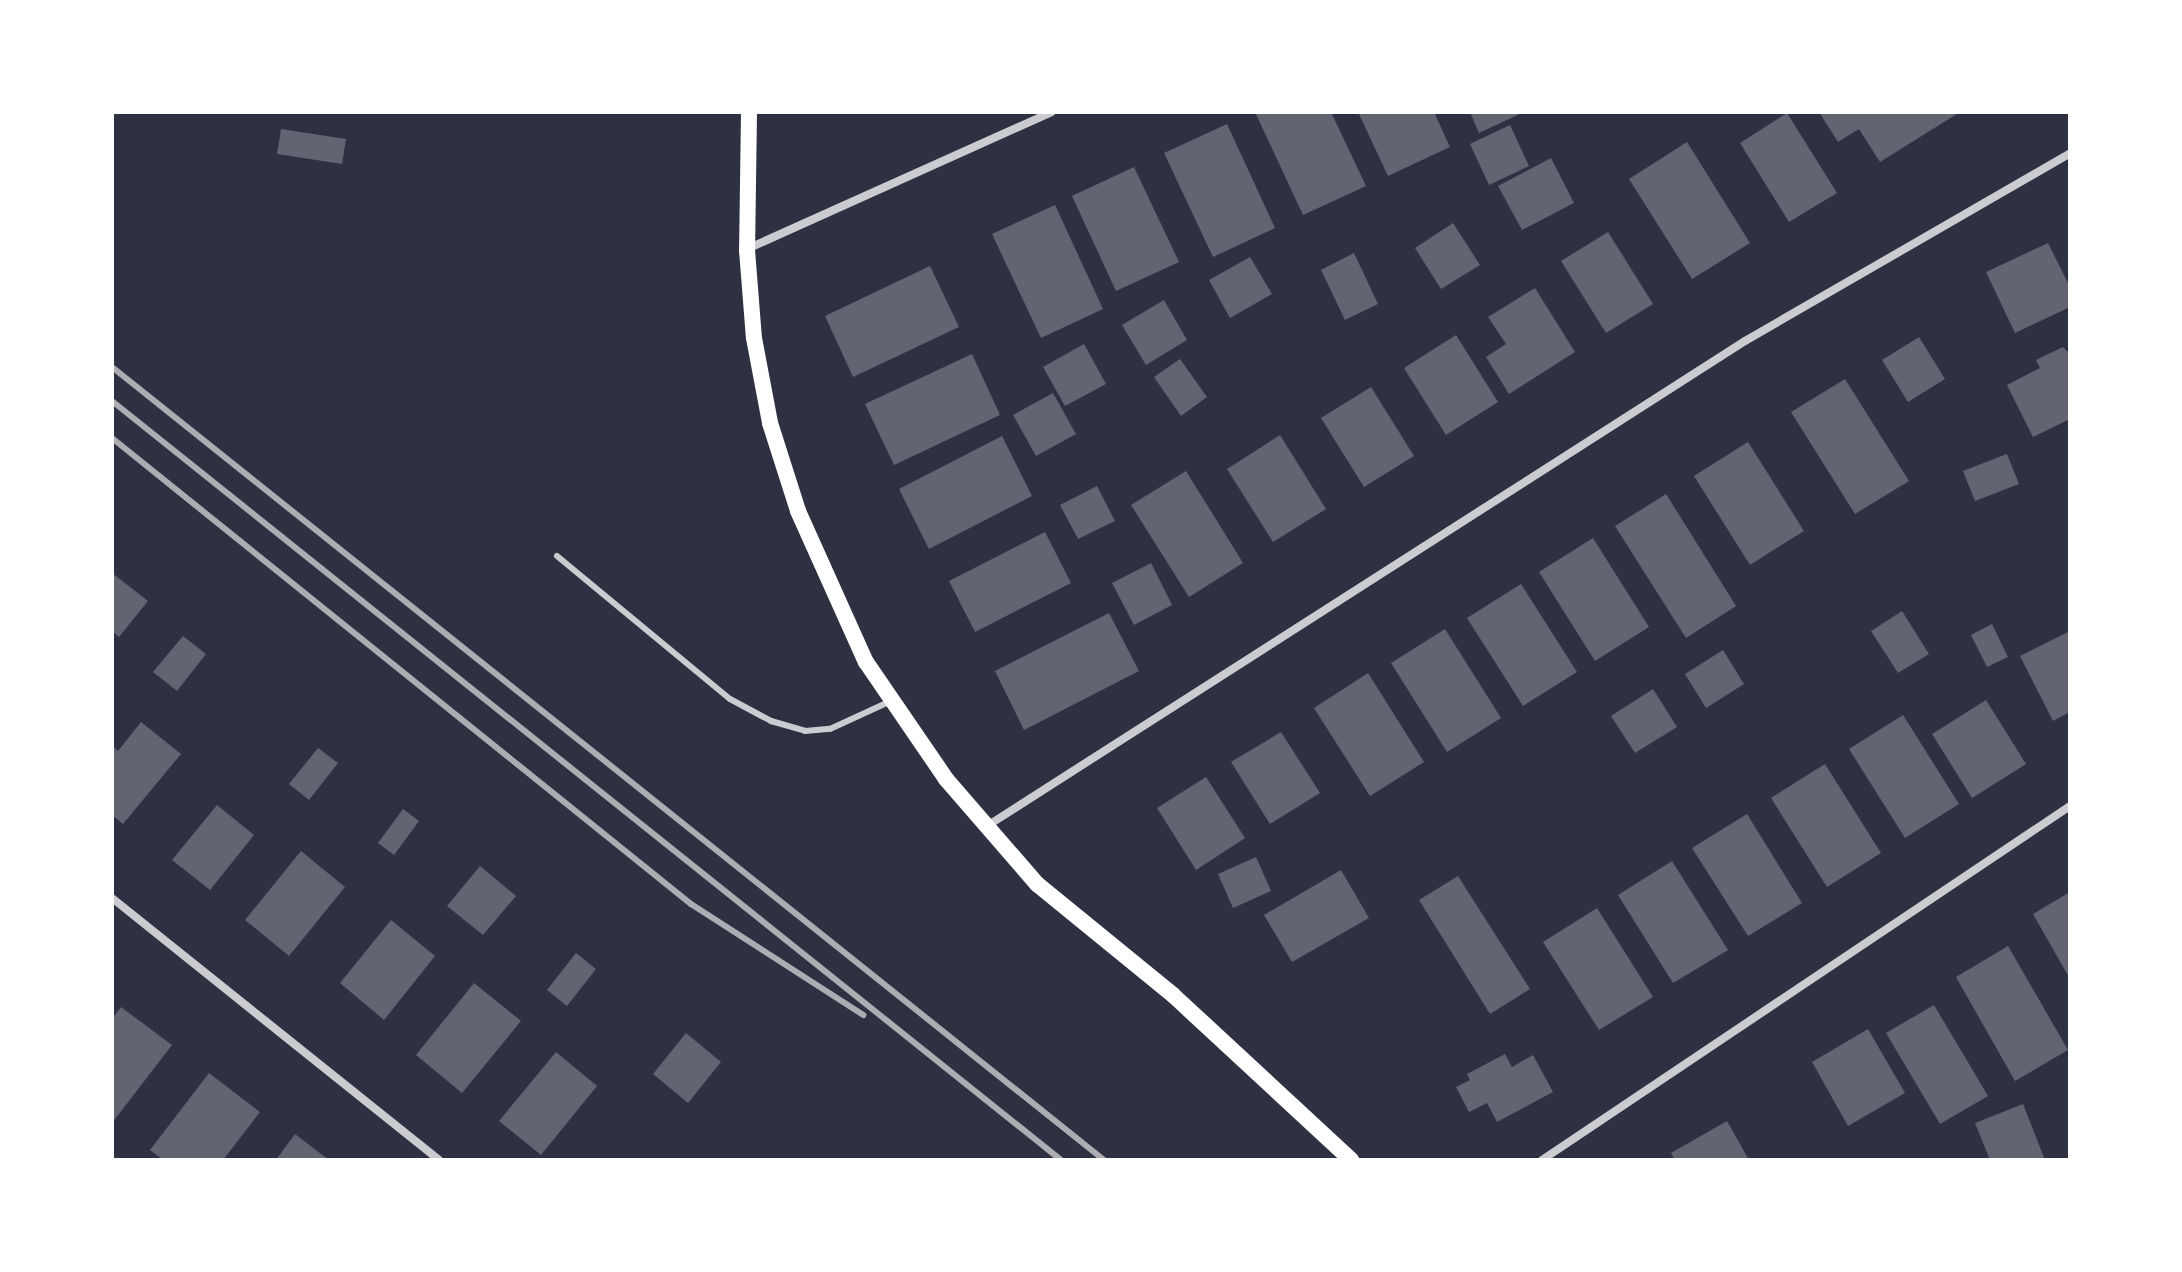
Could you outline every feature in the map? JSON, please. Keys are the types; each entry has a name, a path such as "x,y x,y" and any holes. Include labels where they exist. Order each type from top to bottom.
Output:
{"main road":[{"path":"749,112 747,250 762,380 793,496 834,598 891,701 987,826 1037,884 1173,995 1351,1160"}],"street":[{"path":"747,250 1052,112"},
{"path":"987,826 1745,341 2070,153"},
{"path":"1542,1160 2070,806"},
{"path":"112,898 439,1160"}],"lane":[{"path":"557,556 730,699 771,721 805,731 830,729 891,701"}],"building":[{"path":"1255,112 1331,112 1366,186 1303,215"},
{"path":"1358,112 1434,112 1450,147 1388,176"},
{"path":"1470,112 1524,112 1479,133"},
{"path":"1819,112 1960,112 1880,162 1859,129 1838,142"},
{"path":"1787,113 1837,193 1789,222 1740,143"},
{"path":"1227,124 1275,228 1213,257 1164,153"},
{"path":"1510,125 1529,166 1489,185 1470,144"},
{"path":"281,129 346,139 342,164 277,154"},
{"path":"1687,142 1750,243 1692,279 1629,179"},
{"path":"1551,158 1574,203 1522,230 1498,186"},
{"path":"1134,167 1179,262 1116,291 1072,196"},
{"path":"1055,205 1103,309 1041,338 992,234"},
{"path":"1453,223 1480,265 1441,289 1415,248"},
{"path":"1608,232 1653,304 1606,333 1561,261"},
{"path":"2048,243 2070,287 2070,307 2015,333 1986,272"},
{"path":"1354,253 1378,304 1345,320 1321,270"},
{"path":"1250,257 1272,294 1230,318 1209,280"},
{"path":"930,266 959,327 853,377 825,316"},
{"path":"1535,288 1575,352 1509,394 1486,357 1506,344 1488,317"},
{"path":"1164,300 1187,340 1146,365 1122,325"},
{"path":"1456,335 1498,402 1446,435 1404,368"},
{"path":"1919,337 1945,379 1908,402 1882,360"},
{"path":"1084,344 1106,384 1065,406 1043,367"},
{"path":"2063,347 2070,354 2070,419 2033,437 2007,385 2040,368 2036,360"},
{"path":"972,354 1000,415 894,465 865,404"},
{"path":"1180,359 1207,397 1181,416 1154,377"},
{"path":"1845,379 1909,481 1855,514 1791,412"},
{"path":"1371,387 1414,456 1364,487 1321,418"},
{"path":"1053,393 1076,434 1036,456 1013,415"},
{"path":"1280,435 1326,509 1273,542 1227,469"},
{"path":"1002,436 1032,496 929,549 899,489"},
{"path":"1748,442 1804,531 1750,565 1694,476"},
{"path":"2007,454 2019,484 1975,501 1963,471"},
{"path":"1186,471 1243,563 1189,597 1131,505"},
{"path":"1097,486 1115,521 1078,539 1060,505"},
{"path":"1666,494 1736,606 1686,638 1615,526"},
{"path":"1045,532 1071,583 975,632 949,581"},
{"path":"1593,538 1649,627 1595,661 1539,572"},
{"path":"1151,563 1172,605 1134,625 1112,583"},
{"path":"112,573 148,601 119,637 112,631"},
{"path":"1521,584 1577,672 1523,706 1467,618"},
{"path":"1902,611 1929,654 1898,673 1871,631"},
{"path":"1109,613 1139,671 1024,730 995,671"},
{"path":"1992,624 2008,657 1987,667 1971,635"},
{"path":"1445,629 1501,718 1447,752 1391,663"},
{"path":"2070,631 2070,712 2053,721 2020,656"},
{"path":"183,636 206,654 177,691 153,672"},
{"path":"1723,650 1744,684 1706,708 1685,674"},
{"path":"1368,673 1424,762 1370,796 1314,708"},
{"path":"1653,689 1677,727 1635,753 1611,716"},
{"path":"1986,700 2026,764 1972,798 1932,734"},
{"path":"1903,715 1959,804 1905,838 1849,749"},
{"path":"141,722 181,754 123,824 112,815 112,745 118,751"},
{"path":"1281,732 1320,793 1270,824 1231,762"},
{"path":"318,748 338,763 309,800 289,784"},
{"path":"1825,764 1881,853 1827,887 1771,798"},
{"path":"1206,777 1245,838 1196,870 1157,808"},
{"path":"217,805 254,835 210,890 172,860"},
{"path":"403,809 419,821 394,855 378,843"},
{"path":"1747,814 1802,903 1748,936 1692,848"},
{"path":"301,851 345,887 289,956 245,920"},
{"path":"1256,857 1271,891 1233,908 1218,874"},
{"path":"1672,861 1728,950 1673,983 1618,895"},
{"path":"480,866 516,896 483,935 447,906"},
{"path":"1341,870 1369,918 1292,962 1264,915"},
{"path":"1458,876 1530,989 1490,1014 1419,900"},
{"path":"2070,892 2070,979 2033,914"},
{"path":"1597,908 1653,997 1599,1030 1543,942"},
{"path":"391,920 435,956 384,1020 340,983"},
{"path":"2008,946 2068,1050 2015,1081 1956,977"},
{"path":"576,953 596,969 567,1006 547,990"},
{"path":"474,983 521,1021 462,1093 416,1055"},
{"path":"1934,1005 1988,1096 1940,1124 1886,1033"},
{"path":"121,1007 172,1045 112,1123 112,1019"},
{"path":"1868,1029 1905,1093 1848,1126 1812,1062"},
{"path":"686,1033 721,1062 688,1103 653,1074"},
{"path":"556,1052 597,1086 541,1155 499,1121"},
{"path":"1505,1054 1512,1067 1533,1055 1553,1092 1497,1122 1487,1103 1469,1112 1456,1087 1470,1080 1467,1074"},
{"path":"209,1073 260,1112 223,1160 163,1160 150,1150"},
{"path":"2023,1104 2045,1160 1990,1160 1975,1123"},
{"path":"1727,1121 1749,1160 1675,1160 1671,1153"},
{"path":"295,1134 329,1160 276,1160"}],"railway":[{"path":"112,367 1104,1160"},
{"path":"112,401 1061,1160"},
{"path":"112,438 691,904 863,1015"}]}
